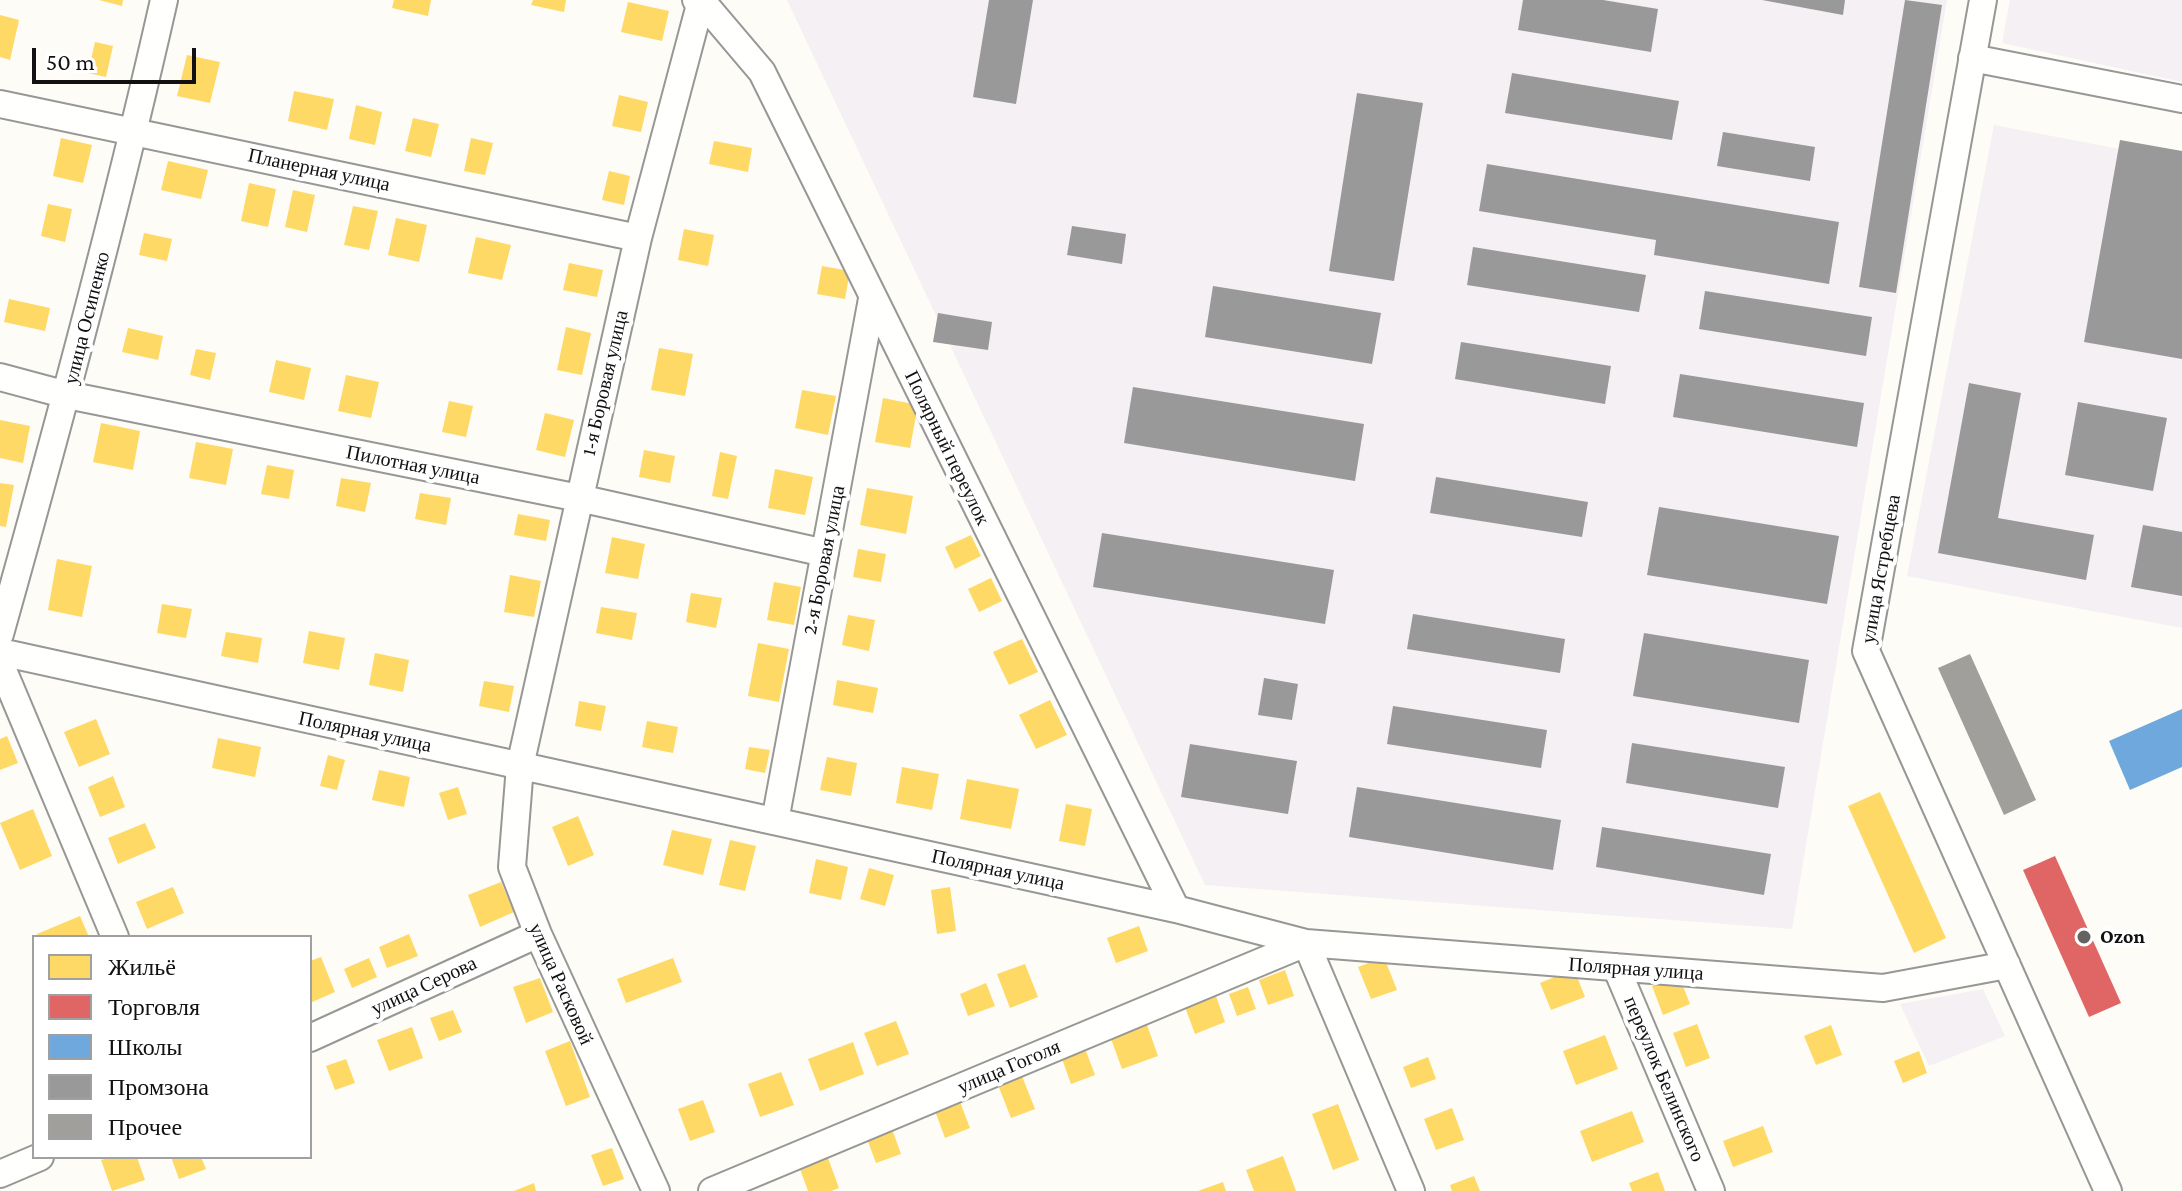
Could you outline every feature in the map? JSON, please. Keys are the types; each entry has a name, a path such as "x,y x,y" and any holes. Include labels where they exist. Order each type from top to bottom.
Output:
{"street":[{"name":"улица Осипенко","path":"0,634 67,395 135,131 164,0"},
{"name":"1-я Боровая улица","path":"520,766 638,238 699,0"},
{"name":"Полярный переулок","path":"699,0 762,72 1176,909"},
{"name":"улица Ястребцева","path":"1983,0 1866,651 2108,1191"},
{"path":"1972,58 2182,99"},
{"name":"Планерная улица","path":"0,104 638,238"},
{"name":"2-я Боровая улица","path":"775,821 872,299"},
{"name":"Пилотная улица","path":"0,377 67,395 579,498 825,553"},
{"name":"Полярная улица","path":"0,652 1176,909 1306,943 1883,988 2007,965"},
{"path":"0,663 114,935"},
{"name":"улица Расковой","path":"520,766 512,867 538,934 656,1191"},
{"name":"улица Серова","path":"312,1037 538,934"},
{"path":"1306,943 1401,1188"},
{"name":"улица Гоголя","path":"712,1191 1306,943"},
{"name":"переулок Белинского","path":"1616,967 1711,1191"},
{"path":"0,1174 35,1159"}],"shaded area":[{"path":"787,0 1947,0 1792,929 1205,885"},
{"path":"2010,0 2182,0 2182,82 2002,43"},
{"path":"1994,125 2182,161 2182,628 1907,576"},
{"path":"1983,989 2005,1036 1929,1066 1900,1004"}],"building: Жильё":[{"path":"99,0 123,0 122,6"},
{"path":"394,0 431,0 428,16 392,8"},
{"path":"533,0 566,0 564,12 531,5"},
{"path":"628,2 669,11 662,41 621,32"},
{"path":"0,15 19,20 10,60 0,57"},
{"path":"95,42 113,46 106,77 88,73"},
{"path":"187,55 220,62 210,103 177,96"},
{"path":"294,91 334,99 327,130 288,121"},
{"path":"619,95 648,102 641,132 612,126"},
{"path":"356,105 382,112 375,145 349,139"},
{"path":"413,118 439,124 431,157 405,151"},
{"path":"61,138 92,145 83,183 53,176"},
{"path":"471,138 493,143 485,175 464,171"},
{"path":"714,141 752,148 748,172 709,164"},
{"path":"168,161 208,170 201,199 161,190"},
{"path":"609,171 630,176 624,205 602,200"},
{"path":"249,183 276,189 268,227 241,221"},
{"path":"293,190 315,195 307,232 285,227"},
{"path":"48,204 72,209 65,242 41,236"},
{"path":"353,206 378,211 369,250 344,245"},
{"path":"396,218 427,225 419,262 388,255"},
{"path":"684,229 714,235 708,266 678,260"},
{"path":"144,233 172,239 167,261 139,255"},
{"path":"476,237 511,245 502,280 468,273"},
{"path":"569,263 603,270 597,297 563,290"},
{"path":"822,266 850,271 845,299 817,294"},
{"path":"9,299 50,308 45,331 4,322"},
{"path":"566,327 591,333 582,375 557,370"},
{"path":"128,328 163,336 158,360 122,352"},
{"path":"659,348 693,354 685,396 651,390"},
{"path":"196,349 216,353 210,380 190,375"},
{"path":"276,360 311,368 304,400 269,392"},
{"path":"346,375 379,382 371,418 338,411"},
{"path":"802,390 836,396 828,435 795,428"},
{"path":"883,398 918,405 910,448 875,442"},
{"path":"449,401 473,406 466,437 442,432"},
{"path":"545,413 574,420 565,457 536,450"},
{"path":"0,420 30,426 23,463 0,458"},
{"path":"101,423 140,431 133,470 93,462"},
{"path":"196,442 233,449 226,485 189,478"},
{"path":"644,450 675,456 670,483 639,477"},
{"path":"720,452 737,456 728,499 712,496"},
{"path":"267,465 294,470 289,499 261,494"},
{"path":"775,469 813,477 805,515 768,508"},
{"path":"341,478 371,483 365,512 336,506"},
{"path":"0,483 14,485 6,527 0,526"},
{"path":"867,488 913,496 906,534 860,525"},
{"path":"420,493 451,498 446,525 415,519"},
{"path":"518,514 550,520 546,541 514,535"},
{"path":"971,535 981,556 955,569 945,547"},
{"path":"612,537 645,544 638,579 605,573"},
{"path":"858,549 886,554 881,582 853,577"},
{"path":"57,559 92,566 82,617 48,610"},
{"path":"510,575 541,581 534,617 504,612"},
{"path":"991,578 1002,601 979,612 968,589"},
{"path":"774,582 801,587 794,625 767,620"},
{"path":"691,593 722,598 716,628 686,622"},
{"path":"162,604 192,609 186,638 157,633"},
{"path":"601,607 637,613 632,640 596,633"},
{"path":"848,615 875,620 869,651 842,645"},
{"path":"309,631 345,638 339,670 303,663"},
{"path":"226,632 262,638 258,663 221,656"},
{"path":"1022,639 1038,672 1009,685 993,652"},
{"path":"758,643 789,649 779,702 748,696"},
{"path":"375,653 409,660 403,692 369,685"},
{"path":"837,680 878,688 873,713 833,705"},
{"path":"484,681 514,686 509,712 479,706"},
{"path":"1050,700 1067,735 1036,749 1019,715"},
{"path":"579,701 606,706 601,731 575,726"},
{"path":"96,719 110,754 79,767 64,732"},
{"path":"647,721 678,727 673,753 642,747"},
{"path":"7,736 18,763 0,770 0,739"},
{"path":"218,738 261,747 255,777 212,768"},
{"path":"749,747 770,750 765,773 745,769"},
{"path":"328,755 345,760 337,790 320,786"},
{"path":"827,757 857,763 851,796 820,790"},
{"path":"902,767 939,774 932,810 896,803"},
{"path":"379,770 410,777 404,807 372,800"},
{"path":"113,776 125,807 100,817 88,787"},
{"path":"967,779 1019,789 1011,829 960,819"},
{"path":"458,787 467,814 448,820 439,793"},
{"path":"1880,792 1946,938 1914,953 1848,806"},
{"path":"1066,804 1092,809 1085,846 1059,841"},
{"path":"33,809 52,856 20,870 0,823"},
{"path":"578,816 594,855 568,866 552,827"},
{"path":"145,823 156,848 118,864 108,838"},
{"path":"672,830 712,839 703,875 663,865"},
{"path":"730,840 756,846 745,891 719,885"},
{"path":"816,859 848,867 841,900 809,893"},
{"path":"869,868 894,875 885,906 860,899"},
{"path":"501,882 514,912 480,927 468,895"},
{"path":"173,887 184,913 147,929 136,902"},
{"path":"950,887 956,931 937,934 931,890"},
{"path":"80,916 88,935 37,935"},
{"path":"1139,926 1148,951 1116,963 1107,938"},
{"path":"409,934 418,956 387,968 379,947"},
{"path":"321,957 335,992 312,1002 312,960"},
{"path":"1384,957 1397,990 1371,999 1358,967"},
{"path":"369,958 377,977 352,988 344,969"},
{"path":"673,958 682,982 626,1003 617,979"},
{"path":"1025,964 1038,997 1010,1008 997,974"},
{"path":"1574,969 1585,997 1551,1010 1540,983"},
{"path":"1285,970 1294,996 1268,1005 1259,980"},
{"path":"1679,976 1690,1004 1663,1015 1652,986"},
{"path":"540,978 553,1012 526,1023 513,987"},
{"path":"986,983 995,1006 968,1016 960,994"},
{"path":"1248,987 1256,1009 1237,1016 1229,994"},
{"path":"1216,996 1225,1022 1195,1034 1185,1007"},
{"path":"453,1010 462,1032 439,1041 430,1018"},
{"path":"896,1021 909,1054 877,1066 864,1033"},
{"path":"1697,1024 1710,1058 1686,1067 1673,1033"},
{"path":"1147,1025 1158,1056 1122,1069 1111,1039"},
{"path":"1831,1025 1842,1055 1816,1065 1804,1036"},
{"path":"412,1027 423,1058 389,1071 377,1040"},
{"path":"1605,1035 1618,1069 1576,1085 1563,1051"},
{"path":"570,1041 590,1097 566,1106 545,1051"},
{"path":"853,1042 864,1074 820,1091 808,1059"},
{"path":"1086,1051 1095,1075 1071,1084 1062,1059"},
{"path":"1919,1051 1927,1073 1903,1083 1894,1061"},
{"path":"1428,1057 1436,1079 1411,1088 1403,1067"},
{"path":"346,1059 355,1083 335,1090 326,1066"},
{"path":"781,1072 794,1105 760,1117 748,1084"},
{"path":"1022,1076 1035,1109 1011,1118 998,1085"},
{"path":"703,1100 715,1132 690,1141 678,1109"},
{"path":"960,1102 970,1128 945,1138 935,1111"},
{"path":"1338,1104 1359,1160 1333,1170 1312,1114"},
{"path":"1452,1108 1464,1140 1436,1150 1424,1119"},
{"path":"1632,1111 1644,1142 1592,1162 1580,1131"},
{"path":"1763,1126 1773,1152 1733,1167 1723,1141"},
{"path":"892,1129 901,1154 876,1163 867,1139"},
{"path":"612,1148 624,1179 603,1186 591,1155"},
{"path":"1283,1156 1296,1191 1254,1191 1246,1170"},
{"path":"828,1158 839,1188 808,1191 800,1169"},
{"path":"138,1159 145,1180 112,1191 101,1160"},
{"path":"172,1159 202,1159 206,1169 179,1179"},
{"path":"1658,1172 1665,1191 1632,1191 1629,1183"},
{"path":"1474,1176 1480,1191 1452,1191 1450,1185"},
{"path":"1223,1182 1226,1191 1198,1191"},
{"path":"534,1183 536,1191 514,1191"}],"building: Торговля":[{"path":"2055,856 2121,1003 2089,1017 2023,870"}],"building: Школы":[{"path":"2182,709 2182,767 2130,790 2109,741"}],"building: Промзона":[{"path":"989,0 1033,0 1016,104 973,97"},
{"path":"1523,0 1603,0 1658,9 1651,52 1518,30"},
{"path":"1762,0 1845,0 1843,15"},
{"path":"1905,0 1942,5 1896,293 1859,287"},
{"path":"1512,73 1679,101 1672,140 1505,113"},
{"path":"1357,93 1423,103 1394,281 1329,271"},
{"path":"1723,132 1815,147 1810,181 1717,166"},
{"path":"2120,140 2182,151 2182,359 2084,342"},
{"path":"1487,164 1839,222 1829,284 1654,255 1656,240 1479,211"},
{"path":"1072,226 1126,234 1122,264 1067,255"},
{"path":"1473,247 1646,275 1639,312 1467,285"},
{"path":"1213,286 1381,313 1372,364 1205,337"},
{"path":"1705,291 1872,317 1866,356 1699,329"},
{"path":"938,313 992,322 988,350 933,342"},
{"path":"1461,342 1611,366 1605,404 1455,379"},
{"path":"1680,374 1864,403 1857,447 1673,417"},
{"path":"1969,383 2021,393 1998,518 2094,535 2086,580 1938,553"},
{"path":"1133,387 1364,424 1355,481 1124,443"},
{"path":"2078,402 2167,418 2153,491 2065,475"},
{"path":"1436,477 1588,502 1582,537 1430,513"},
{"path":"1659,507 1839,536 1827,604 1647,575"},
{"path":"2143,525 2182,532 2182,596 2131,587"},
{"path":"1102,533 1334,570 1325,624 1093,587"},
{"path":"1413,614 1565,639 1560,673 1407,649"},
{"path":"1644,633 1809,660 1799,723 1633,696"},
{"path":"1264,678 1298,684 1292,720 1258,715"},
{"path":"1393,706 1547,730 1541,768 1387,744"},
{"path":"1632,743 1785,767 1778,808 1626,783"},
{"path":"1190,744 1297,761 1288,814 1181,797"},
{"path":"1357,787 1561,820 1553,870 1349,837"},
{"path":"1602,827 1771,854 1764,895 1596,867"}],"building: Прочее":[{"path":"1970,654 2036,800 2004,815 1938,668"}],"place":[{"name":"Ozon","path":"2084,937"}]}
